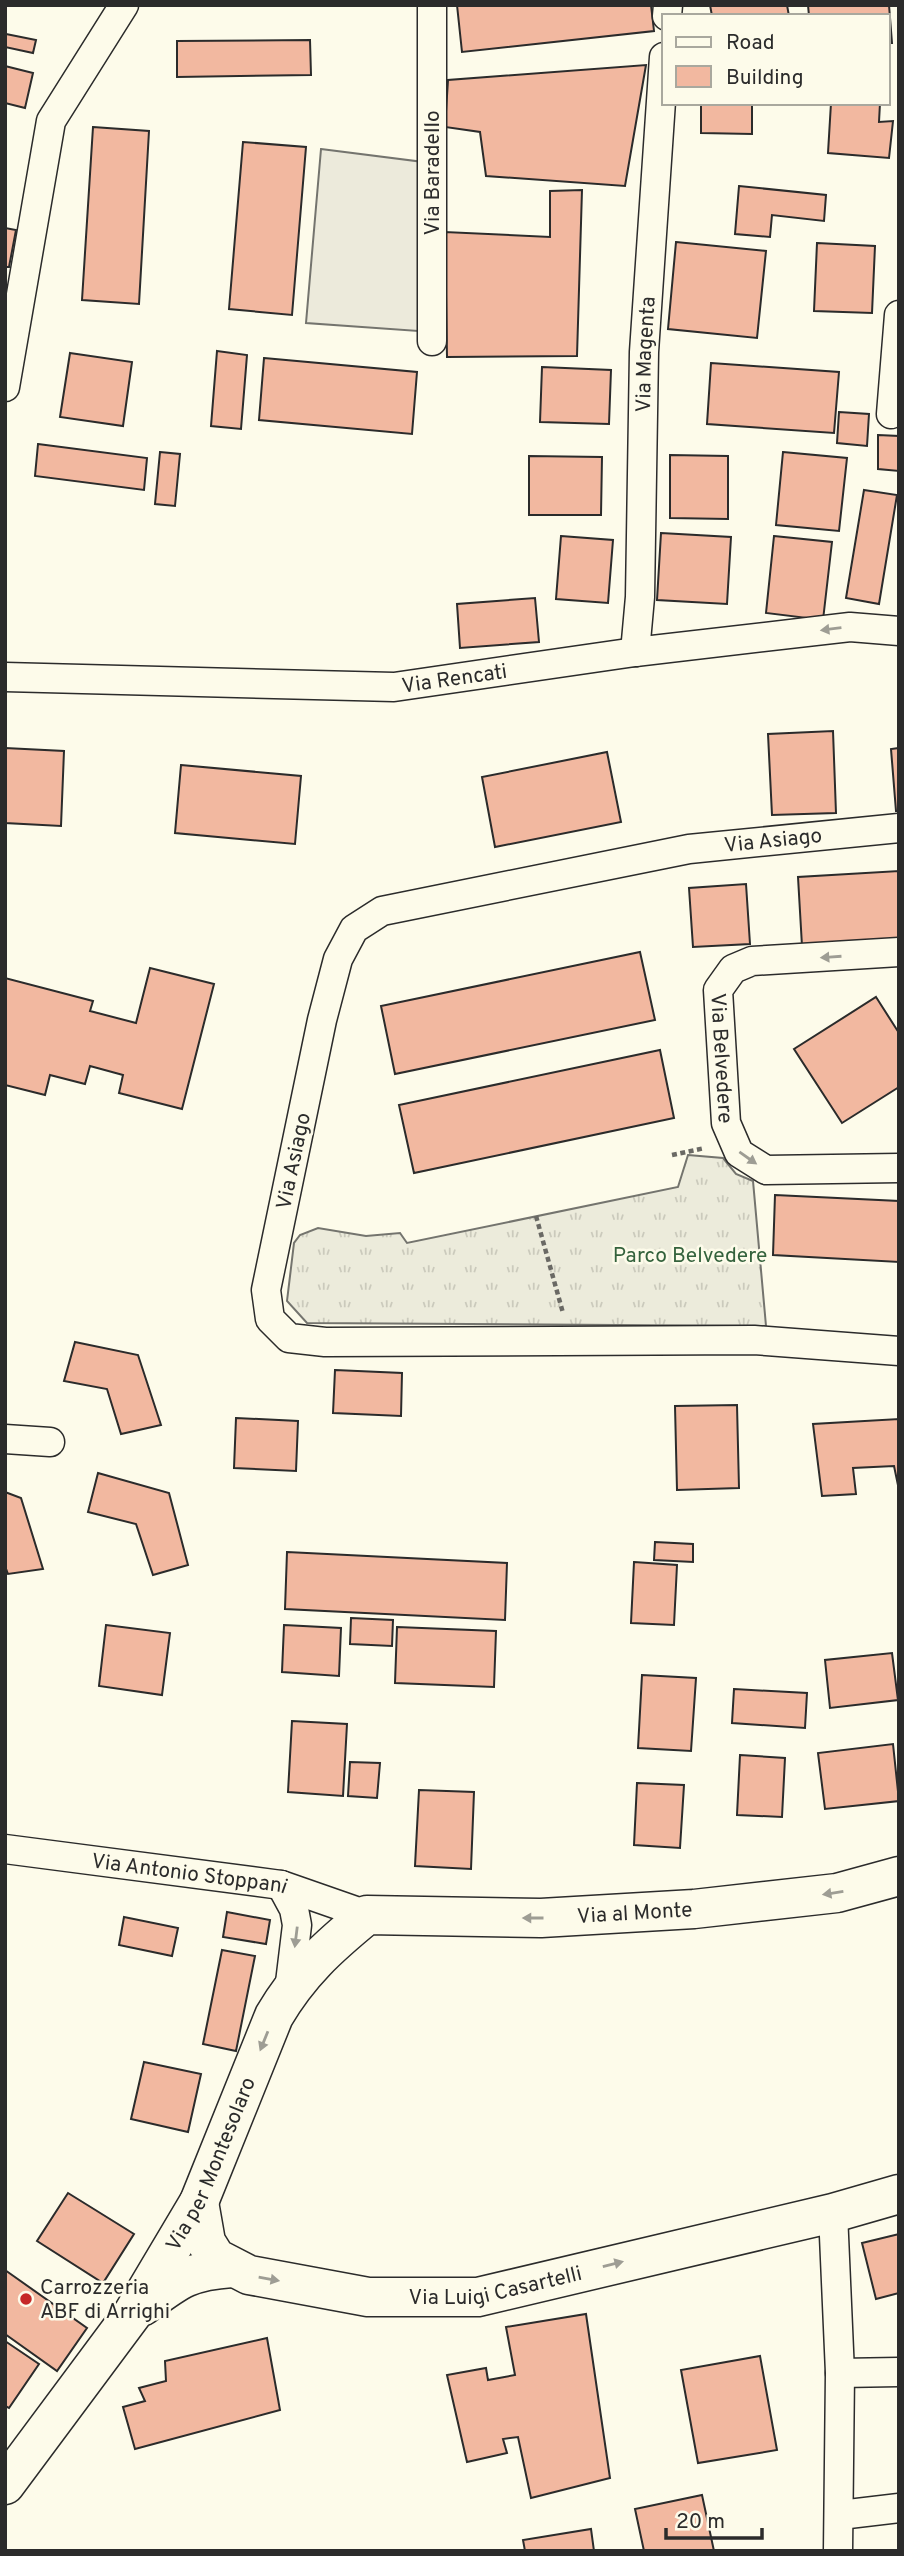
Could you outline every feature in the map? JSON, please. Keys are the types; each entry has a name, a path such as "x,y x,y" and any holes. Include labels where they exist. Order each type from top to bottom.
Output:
{"main road":[{"name":"Via al Monte","path":"367,1914 541,1918 694,1909 837,1893 899,1876"},
{"name":"Via per Montesolaro","path":"5,2485 133,2314 199,2202 274,2016 289,1991 322,1951 367,1914"},
{"name":"Via Luigi Casartelli","path":"199,2202 205,2242 216,2258 249,2275 368,2297 478,2297 833,2213 899,2194"},
{"path":"133,2314 181,2278 203,2270 232,2268"}],"street":[{"path":"5,387 51,121 124,5"},
{"name":"Via Baradello","path":"432,5 432,341"},
{"name":"Via Magenta","path":"635,652 640,597 644,352 662,86"},
{"path":"891,414 899,315"},
{"name":"Via Rencati","path":"5,677 394,687 635,652 850,626 899,631"},
{"name":"Via Asiago","path":"899,828 689,849 382,911 354,929 338,959 323,1020 266,1290 270,1319 289,1338 325,1342 754,1340 899,1351"},
{"name":"Via Belvedere","path":"899,952 752,961 733,969 718,990 726,1123 739,1153 766,1170 899,1168"},
{"path":"5,1439 50,1442"},
{"name":"Via Antonio Stoppani","path":"5,1849 281,1885 367,1914"},
{"path":"281,1885 294,1909 297,1925 289,1991"},
{"path":"833,2213 840,2373 838,2551"},
{"path":"840,2373 899,2372"},
{"path":"840,2515 899,2508"}],"path":[{"path":"536,1216 566,1325"}],"green space":[{"name":"Parco Belvedere","path":"688,1155 723,1158 736,1174 753,1181 766,1326 307,1323 287,1301 294,1243 300,1235 318,1228 366,1236 400,1233 407,1243 678,1187"}],"shaded area":[{"path":"321,149 423,162 418,331 306,323"}],"building":[{"path":"457,5 651,5 654,31 462,52"},
{"path":"710,5 787,5 789,14 712,14"},
{"path":"808,5 889,5 890,14 809,14"},
{"path":"6,34 36,40 33,53 5,47"},
{"path":"310,40 311,75 177,77 177,41"},
{"path":"646,65 625,186 486,176 480,132 445,127 448,80"},
{"path":"5,66 33,73 25,108 5,103"},
{"path":"701,105 752,105 752,134 701,133"},
{"path":"831,105 880,105 879,122 893,121 889,158 828,153"},
{"path":"93,127 149,131 139,304 82,300"},
{"path":"243,142 306,147 292,315 229,309"},
{"path":"739,186 826,195 824,221 772,215 770,237 735,234"},
{"path":"582,190 577,356 447,357 445,232 550,237 550,191"},
{"path":"5,228 16,230 9,267 5,267"},
{"path":"676,242 766,251 757,338 668,329"},
{"path":"817,243 875,246 872,313 814,311"},
{"path":"217,351 247,355 241,429 211,426"},
{"path":"70,353 132,362 123,426 60,417"},
{"path":"264,358 417,372 412,434 259,420"},
{"path":"711,363 839,372 834,433 707,424"},
{"path":"542,367 611,370 609,424 540,422"},
{"path":"839,412 869,414 867,446 837,443"},
{"path":"878,435 899,436 899,471 878,469"},
{"path":"38,444 147,458 144,490 35,476"},
{"path":"160,452 180,454 175,506 155,504"},
{"path":"783,452 847,458 839,531 776,525"},
{"path":"670,455 728,456 728,519 670,518"},
{"path":"529,456 602,457 601,515 529,515"},
{"path":"864,490 897,495 879,604 846,598"},
{"path":"661,533 731,537 727,604 657,600"},
{"path":"561,536 613,540 608,603 556,599"},
{"path":"774,536 832,542 823,620 766,613"},
{"path":"535,598 539,642 460,648 457,604"},
{"path":"833,731 836,813 772,815 768,734"},
{"path":"5,748 64,751 61,826 5,823"},
{"path":"899,748 899,811 896,811 891,749"},
{"path":"607,752 621,822 495,847 482,777"},
{"path":"181,765 301,776 295,844 175,833"},
{"path":"899,871 899,939 802,946 798,877"},
{"path":"746,884 750,944 693,947 689,888"},
{"path":"640,952 655,1020 395,1074 381,1006"},
{"path":"150,968 214,984 182,1109 119,1093 123,1075 90,1066 85,1084 50,1075 45,1095 5,1085 5,978 93,1001 90,1011 136,1023"},
{"path":"876,997 899,1033 899,1087 842,1123 794,1049"},
{"path":"660,1050 674,1118 414,1173 399,1105"},
{"path":"775,1195 899,1201 899,1262 773,1255"},
{"path":"75,1342 138,1355 161,1425 121,1434 107,1389 64,1381"},
{"path":"335,1370 402,1373 401,1416 333,1413"},
{"path":"737,1405 739,1488 677,1490 675,1406"},
{"path":"236,1418 298,1421 296,1471 234,1468"},
{"path":"899,1419 899,1490 894,1466 853,1468 856,1494 822,1496 813,1424"},
{"path":"98,1473 169,1493 188,1565 153,1575 136,1524 88,1512"},
{"path":"5,1492 21,1498 43,1569 8,1574 5,1566"},
{"path":"655,1542 693,1544 693,1562 654,1560"},
{"path":"287,1552 507,1563 505,1620 285,1609"},
{"path":"634,1562 677,1565 674,1625 631,1623"},
{"path":"351,1618 393,1620 392,1646 350,1644"},
{"path":"106,1625 170,1633 162,1695 99,1686"},
{"path":"284,1625 341,1628 339,1676 282,1672"},
{"path":"397,1627 496,1631 494,1687 395,1683"},
{"path":"892,1653 898,1700 830,1708 825,1660"},
{"path":"642,1675 696,1678 691,1751 638,1748"},
{"path":"734,1689 807,1693 805,1728 732,1723"},
{"path":"292,1721 347,1724 343,1796 288,1792"},
{"path":"893,1744 899,1801 825,1809 818,1753"},
{"path":"740,1755 785,1758 782,1817 737,1815"},
{"path":"350,1762 380,1763 377,1798 348,1796"},
{"path":"637,1783 684,1785 680,1848 634,1845"},
{"path":"419,1790 474,1792 471,1869 415,1866"},
{"path":"227,1912 270,1920 266,1944 223,1937"},
{"path":"124,1917 178,1928 172,1956 119,1945"},
{"path":"222,1950 255,1956 236,2051 203,2044"},
{"path":"144,2062 201,2074 188,2132 131,2119"},
{"path":"68,2193 134,2234 103,2283 37,2241"},
{"path":"899,2234 899,2293 876,2299 862,2243"},
{"name":"Carrozzeria ABF di Arrighi","path":"5,2270 87,2328 57,2371 5,2334"},
{"path":"586,2314 610,2478 531,2498 518,2437 503,2439 507,2453 467,2462 447,2375 486,2368 488,2380 515,2375 506,2327"},
{"path":"267,2338 280,2410 135,2449 123,2407 145,2401 139,2388 166,2381 165,2361"},
{"path":"5,2341 39,2364 9,2408 5,2406"},
{"path":"760,2356 777,2450 698,2463 681,2370"},
{"path":"702,2495 714,2551 644,2551 635,2509"},
{"path":"591,2529 594,2551 525,2551 523,2540"}],"place":[{"name":"Carrozzeria ABF di Arrighi","path":"26,2299"}]}
